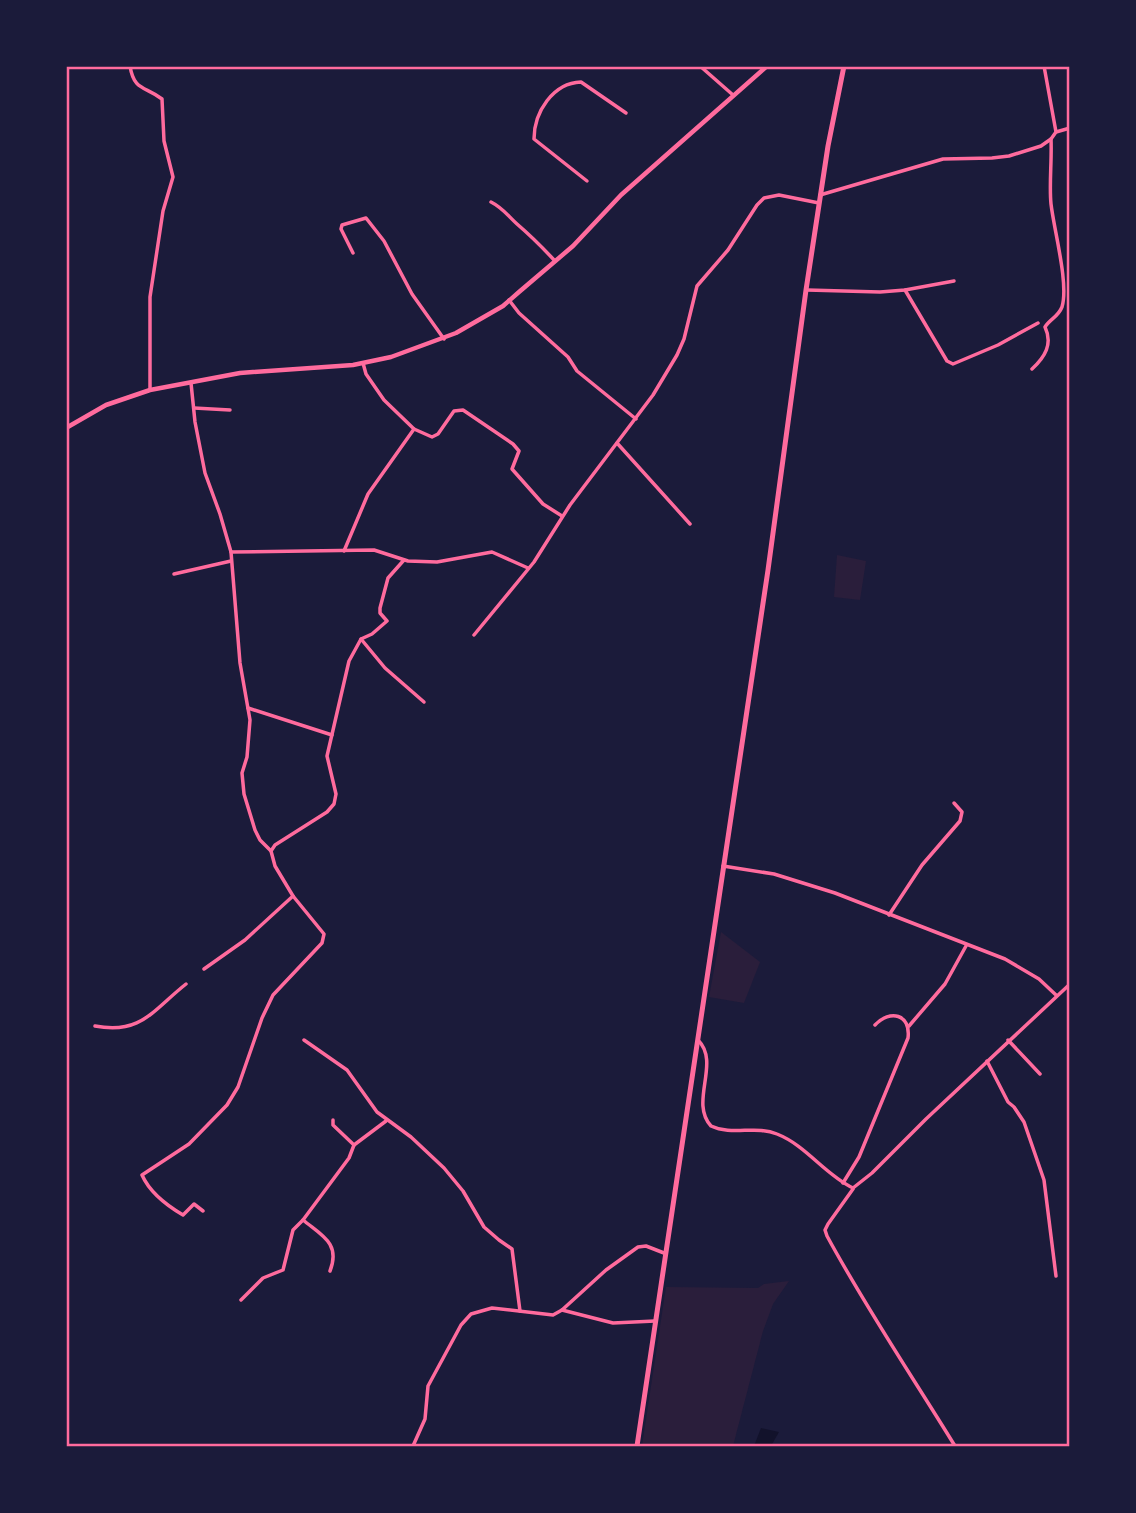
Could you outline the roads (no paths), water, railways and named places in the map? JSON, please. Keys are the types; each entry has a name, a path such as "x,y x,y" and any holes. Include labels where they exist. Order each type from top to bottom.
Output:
{"highway":[{"path":"637,1447 768,570 820,195 844,66"}],"street":[{"path":"130,66 133,80 138,86 162,99 164,141 173,177 163,211 150,298 150,390"},
{"path":"700,66 733,95"},
{"path":"66,428 106,405 150,390 240,373 291,371 363,363 391,357 444,339 509,300 573,246 621,195 767,66"},
{"path":"1044,66 1056,132"},
{"path":"587,181 534,139 536,121 547,101 564,85 581,82 626,113"},
{"path":"820,195 943,159 1001,158 1041,146 1056,132 1069,128"},
{"path":"1032,369 1047,351 1045,327 1056,317 1062,306 1063,291 1051,204 1051,139"},
{"path":"474,635 540,554 562,516 653,395 677,355 688,326 697,286 728,250 757,205 764,198 779,195 819,203"},
{"path":"491,202 503,207 514,222 532,235 555,261"},
{"path":"353,253 341,229 342,225 366,218 384,241 412,294 444,339"},
{"path":"806,290 905,290 954,281"},
{"path":"905,290 947,361 953,364 987,351 1038,323"},
{"path":"509,300 519,313 562,352 577,371 635,418"},
{"path":"363,363 366,374 384,400 414,429 432,437 438,435 454,411 463,410 513,444 519,451 512,470 543,504 562,516"},
{"path":"191,383 205,473 231,552 240,663 250,738 242,782 251,821 260,840 271,851 275,866 293,896 324,934 322,943 273,995 262,1018 238,1087 227,1105 189,1144 142,1175 156,1195 183,1215 194,1204 203,1211"},
{"path":"194,408 230,410"},
{"path":"344,551 368,494 414,429"},
{"path":"617,443 690,524"},
{"path":"231,552 374,550 404,560 437,562 492,552 528,568"},
{"path":"271,851 275,845 327,812 334,804 336,794 327,756 349,661 361,639 372,634 387,621 380,613 380,608 388,578 404,560"},
{"path":"174,575 231,561"},
{"path":"361,639 385,668 424,702"},
{"path":"248,708 332,734"},
{"path":"889,915 922,865 960,821 962,812 954,803"},
{"path":"723,866 774,874 835,893 1005,959 1025,970 1056,995"},
{"path":"204,969 245,940 293,896"},
{"path":"909,1026 945,984 967,945"},
{"path":"95,1026 112,1029 131,1027 186,984"},
{"path":"955,1447 857,1292 825,1230 853,1188 872,1173 1069,984"},
{"path":"842,1183 859,1157 908,1038 909,1026 907,1021 900,1017 889,1015 875,1025"},
{"path":"304,1040 347,1070 368,1102 386,1121 411,1137 444,1168 463,1191 484,1227 512,1249 520,1311"},
{"path":"1008,1040 1040,1074"},
{"path":"698,1041 706,1053 702,1102 704,1114 712,1126 731,1130 759,1130 779,1135 798,1145 830,1175 853,1188"},
{"path":"986,1061 1008,1101 1024,1122 1044,1180 1056,1276"},
{"path":"333,1120 333,1125 354,1145"},
{"path":"241,1300 263,1278 284,1269 293,1230 349,1158 354,1145 386,1121"},
{"path":"303,1220 326,1237 332,1248 333,1263 330,1270"},
{"path":"413,1447 425,1419 428,1386 461,1325 471,1314 492,1308 553,1315 638,1247 646,1246 664,1253"},
{"path":"562,1310 613,1323 655,1321"}]}
